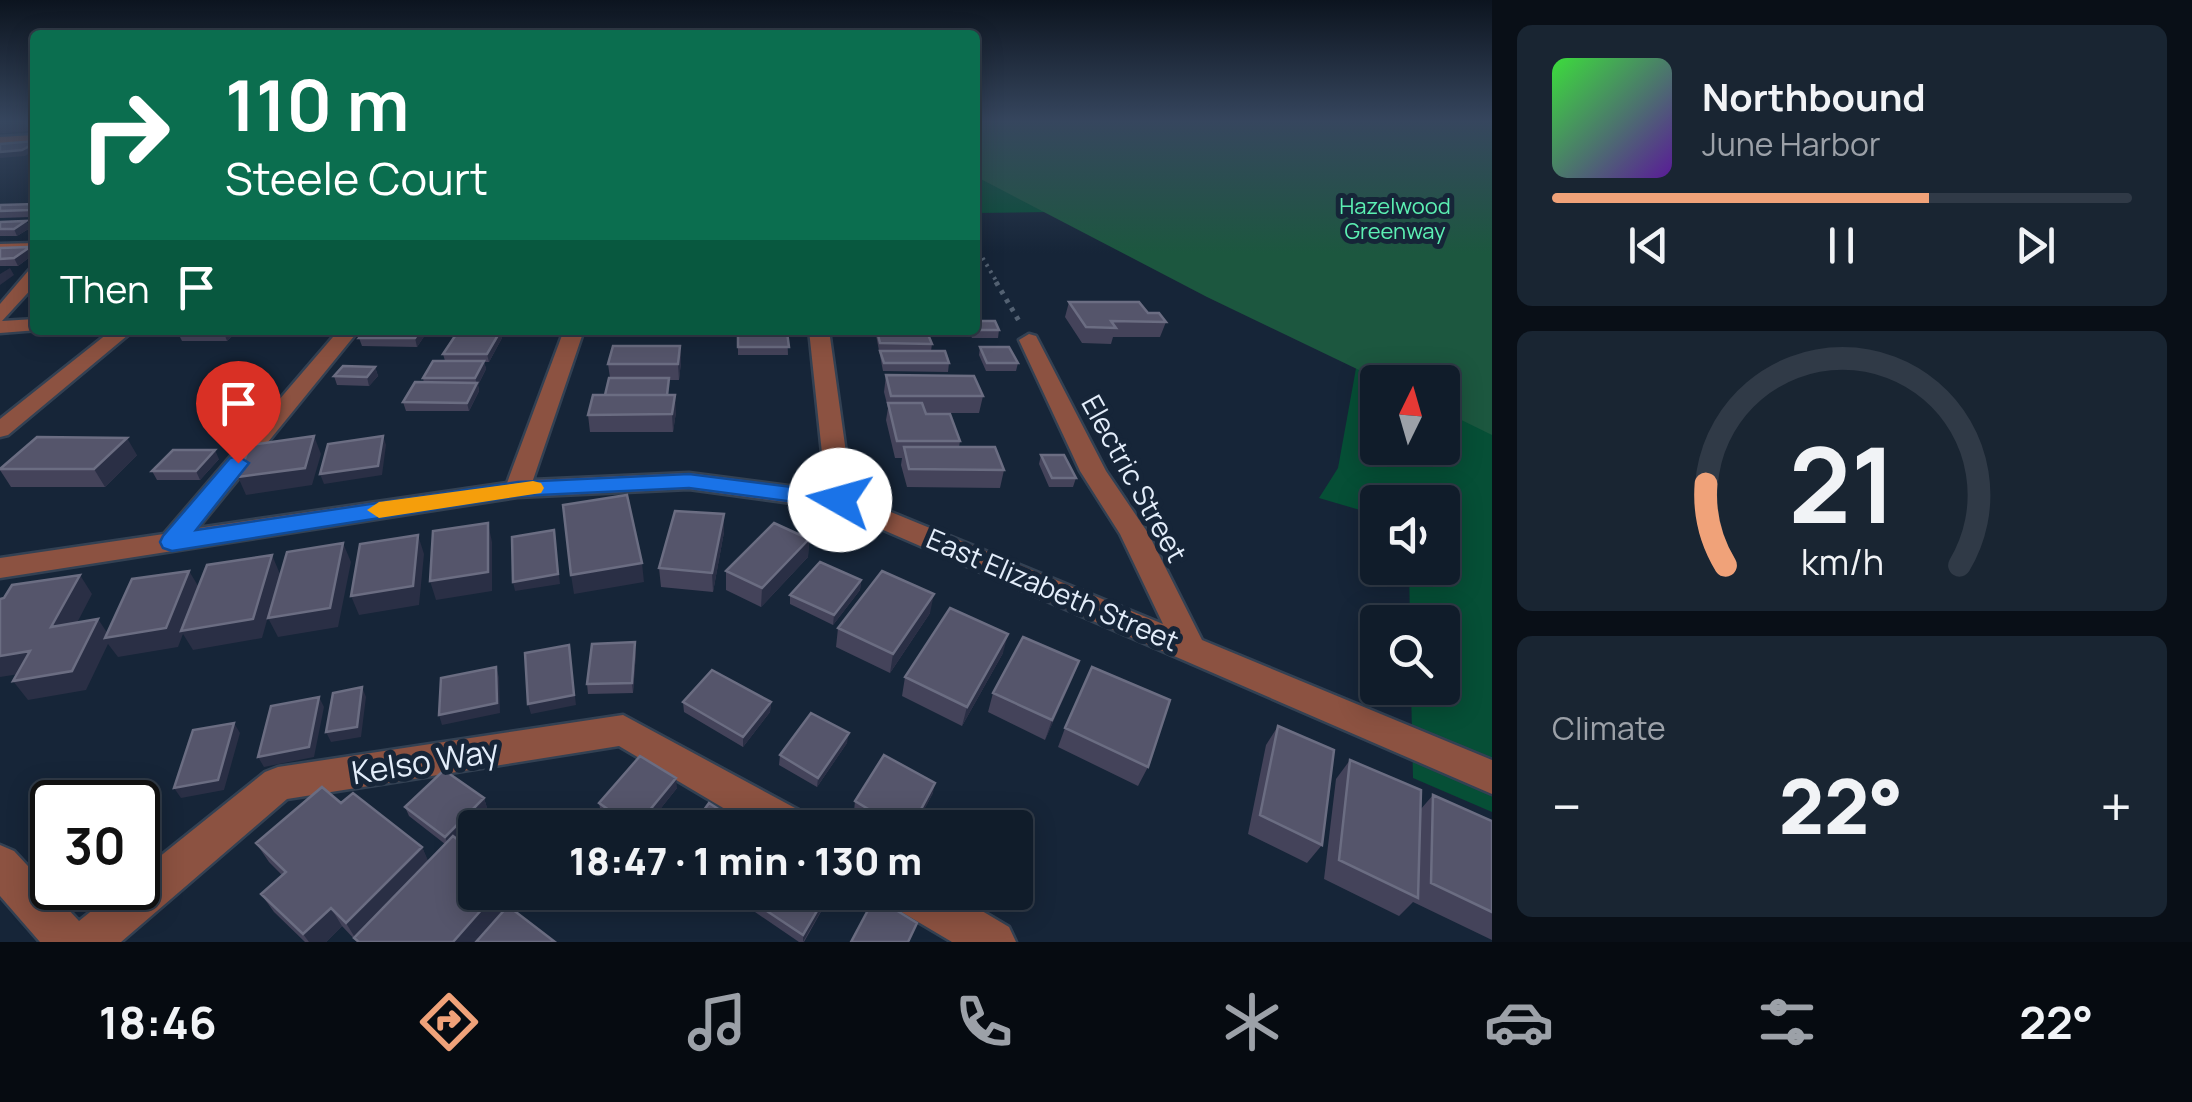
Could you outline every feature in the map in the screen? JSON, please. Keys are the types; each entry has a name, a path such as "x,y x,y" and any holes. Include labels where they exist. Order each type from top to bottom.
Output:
{"street":[{"path":"0,249 30,248"},
{"path":"0,316 30,280"},
{"path":"0,328 30,326"},
{"path":"0,430 118,335"},
{"path":"172,542 344,335"},
{"path":"518,489 572,335"},
{"path":"820,335 840,500"},
{"name":"Electric Street","path":"1029,340 1092,471 1134,533 1189,646"},
{"name":"East Elizabeth Street","path":"0,568 518,489 689,481 840,500 1492,777"},
{"name":"Kelso Way","path":"87,942 278,784 623,730 763,810"},
{"path":"0,865 69,942"},
{"path":"939,910 994,942"}],"path":[{"path":"980,254 1029,340"}],"green space":[{"name":"Hazelwood Greenway","path":"980,166 1492,166 1492,812 1413,778 1411,705 1460,705 1460,605 1410,605 1409,585 1460,585 1460,485 1360,485 1360,510 1319,498 1338,468 1366,313 1189,210 980,213"},
{"path":"980,166 1492,166 1492,435 1460,419 1460,365 1360,365 1360,370 1207,297 980,179"}],"building":[{"path":"30,204 30,209 0,211 0,205"},
{"path":"26,221 14,229 0,229 0,222"},
{"path":"30,247 14,258 0,259 0,248"},
{"path":"1069,302 1139,302 1148,313 1159,313 1166,322 1111,321 1116,328 1086,327"},
{"path":"980,321 995,321 999,330 980,330"},
{"path":"362,335 417,335 415,338 359,338"},
{"path":"456,335 498,335 487,354 443,354"},
{"path":"738,335 787,335 789,347 738,347"},
{"path":"878,335 928,335 932,344 880,343"},
{"path":"613,346 680,346 678,364 608,364"},
{"path":"980,347 1009,347 1018,363 987,363"},
{"path":"880,351 945,351 949,363 884,363"},
{"path":"433,361 484,361 475,378 423,378"},
{"path":"343,366 375,367 367,377 334,376"},
{"path":"886,375 974,376 983,396 891,396"},
{"path":"609,378 669,378 667,395 605,395"},
{"path":"415,382 477,383 467,403 403,402"},
{"path":"593,395 675,395 672,414 588,415"},
{"path":"888,403 922,403 926,414 950,414 960,441 897,441"},
{"path":"314,436 305,468 238,477 250,445"},
{"path":"383,436 378,466 320,474 328,444"},
{"path":"37,437 127,438 94,469 0,469"},
{"path":"904,447 995,447 1004,470 909,469"},
{"path":"173,450 215,450 196,471 152,471"},
{"path":"1041,455 1064,455 1076,478 1052,478"},
{"path":"627,495 642,563 571,575 563,505"},
{"path":"675,511 724,514 712,573 659,568"},
{"path":"488,523 488,572 430,581 433,531"},
{"path":"774,523 809,539 762,588 726,571"},
{"path":"554,530 558,574 513,582 512,537"},
{"path":"418,535 413,586 351,596 360,544"},
{"path":"343,543 330,608 268,618 287,552"},
{"path":"272,555 253,619 181,631 207,565"},
{"path":"820,562 861,580 834,615 790,595"},
{"path":"189,571 166,628 105,638 132,579"},
{"path":"882,571 934,594 893,654 838,628"},
{"path":"80,575 51,627 98,619 72,671 13,681 30,651 0,656 0,599 12,585"},
{"path":"950,608 1008,634 967,707 905,677"},
{"path":"1023,637 1079,661 1052,720 993,693"},
{"path":"635,642 632,683 587,684 592,644"},
{"path":"569,645 574,695 528,704 525,653"},
{"path":"496,667 497,703 439,715 441,678"},
{"path":"1092,667 1170,700 1148,767 1065,728"},
{"path":"712,670 771,702 743,737 683,702"},
{"path":"362,687 357,727 326,732 333,693"},
{"path":"319,697 309,747 258,757 271,706"},
{"path":"811,713 849,733 818,778 780,755"},
{"path":"234,723 218,780 174,788 193,730"},
{"path":"1278,726 1334,750 1322,845 1260,815"},
{"path":"884,755 935,783 921,810 870,810 855,801"},
{"path":"640,756 676,778 650,810 609,810 599,803"},
{"path":"1350,760 1421,790 1418,898 1339,860"},
{"path":"444,770 484,798 472,810 458,810 458,824 445,837 405,807"},
{"path":"322,787 341,803 353,793 422,847 346,923 331,908 303,934 261,894 286,872 256,843"},
{"path":"1433,795 1492,821 1492,912 1431,883"},
{"path":"453,836 458,840 458,910 481,910 453,942 359,942 354,938"},
{"path":"504,910 513,910 555,942 476,942"},
{"path":"766,910 818,910 803,935"},
{"path":"868,910 896,910 917,923 908,942 851,942"}],"slow traffic":[{"path":"379,510 533,488"}],"route":[{"path":"238,463 172,542 518,489 689,481 840,500"}]}
